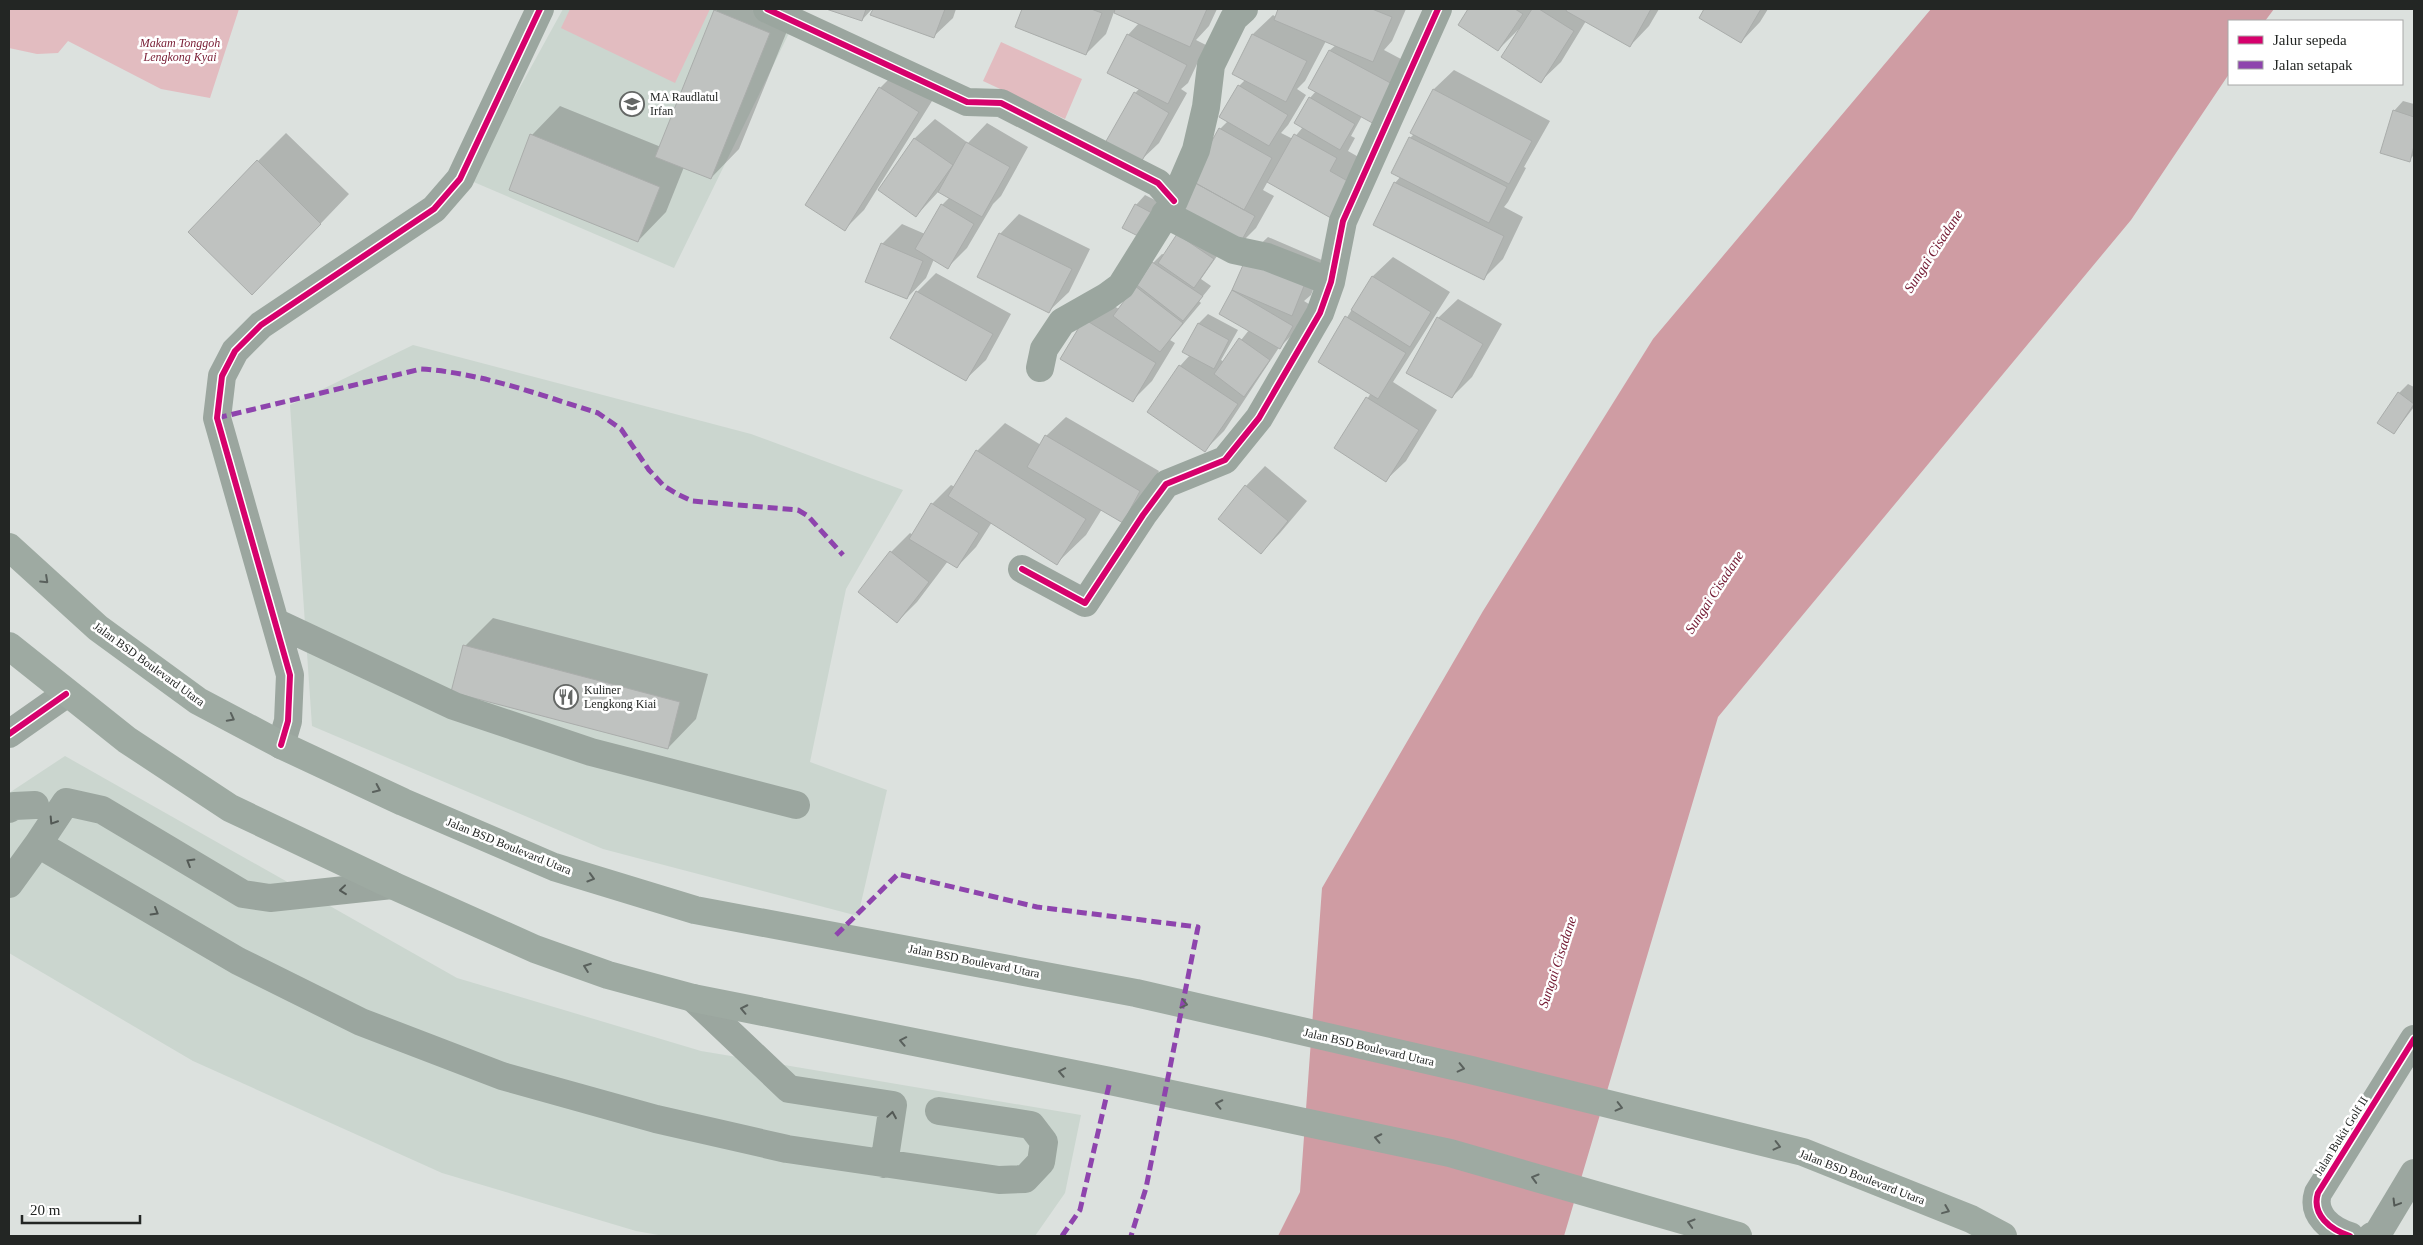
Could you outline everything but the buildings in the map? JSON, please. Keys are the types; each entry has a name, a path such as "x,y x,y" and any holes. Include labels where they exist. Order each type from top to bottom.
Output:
{"main road":[{"name":"Jalan BSD Boulevard Utara","path":"9,547 98,628 198,701 281,745 403,802 554,866 687,907 1136,993 1471,1070 1803,1152 1971,1219 2003,1236"},
{"path":"9,646 66,694 126,740 230,808 392,885 535,949 608,975 693,998 1110,1081 1450,1153 1738,1236"}],"street":[{"path":"281,745 288,721 290,675 217,418 222,376 235,352 261,325 434,209 460,180 540,9"},
{"path":"767,9 967,102 1001,103 1158,183 1169,208 1234,250 1267,257 1330,282"},
{"path":"1040,368 1044,349 1062,322 1106,297 1121,286 1169,208 1196,150 1206,107 1211,65 1234,18 1244,9"},
{"path":"1022,569 1085,603 1143,515 1166,484 1225,460 1258,418 1320,313 1330,282 1343,222 1438,9"},
{"path":"275,622 454,706 591,752 796,805"},
{"path":"9,734 66,694"},
{"path":"9,884 66,802 102,810 243,894 270,898 392,885"},
{"path":"9,809 14,806 35,805"},
{"path":"38,844 238,960 361,1022 502,1076 656,1119 787,1149 999,1180 1025,1178 1041,1162 1044,1142 1031,1125 939,1112"},
{"path":"693,998 789,1089 893,1105 884,1164"},
{"name":"Jalan Bukit Golf II","path":"2350,1236 2338,1231 2324,1220 2317,1210 2318,1193 2414,1039"},
{"path":"2372,1236 2378,1233 2414,1173"}],"shaded area":[{"name":"MA Raudlatul Irfan","path":"563,9 750,9 791,29 674,268 469,180"},
{"path":"413,345 751,434 903,490 846,589 810,762 887,790 858,916 603,849 312,726 290,405"},
{"path":"65,756 457,978 701,1051 1081,1115 1065,1193 1035,1236 664,1236 636,1231 442,1173 193,1061 9,953 9,793"}],"green space":[{"name":"Makam Tonggoh Lengkong Kyai","path":"9,9 239,9 210,98 161,89 68,41 58,53 37,54 9,48"},
{"path":"570,9 710,9 675,83 561,28"},
{"path":"1001,42 1082,79 1065,119 983,81"}],"water":[{"name":"Sungai Cisadane","path":"1931,9 2274,9 2266,20 2228,20 2228,75 2131,220 1718,717 1564,1236 1278,1236 1300,1192 1322,888 1483,611 1653,339"}],"marked path":[{"path":"217,418 421,369 444,371 489,380 598,413 621,429 649,470 664,486 692,501 798,510 808,516 843,555"},
{"path":"836,935 898,874 1037,907 1198,927 1146,1188 1131,1236"},
{"path":"1062,1236 1080,1210 1110,1081"}],"cycle path":[{"path":"281,745 288,721 290,675 217,418 222,376 235,351 261,325 434,209 460,179 540,9"},
{"path":"767,9 967,102 1001,103 1158,183 1174,201"},
{"path":"1022,569 1085,603 1143,515 1166,484 1225,460 1259,418 1320,313 1331,282 1343,221 1438,9"},
{"path":"9,734 66,694"},
{"path":"2350,1236 2330,1226 2320,1215 2317,1208 2318,1193 2414,1039"}],"place":[{"name":"MA Raudlatul Irfan","path":"632,104"},
{"name":"Kuliner Lengkong Kiai","path":"566,697"}]}
